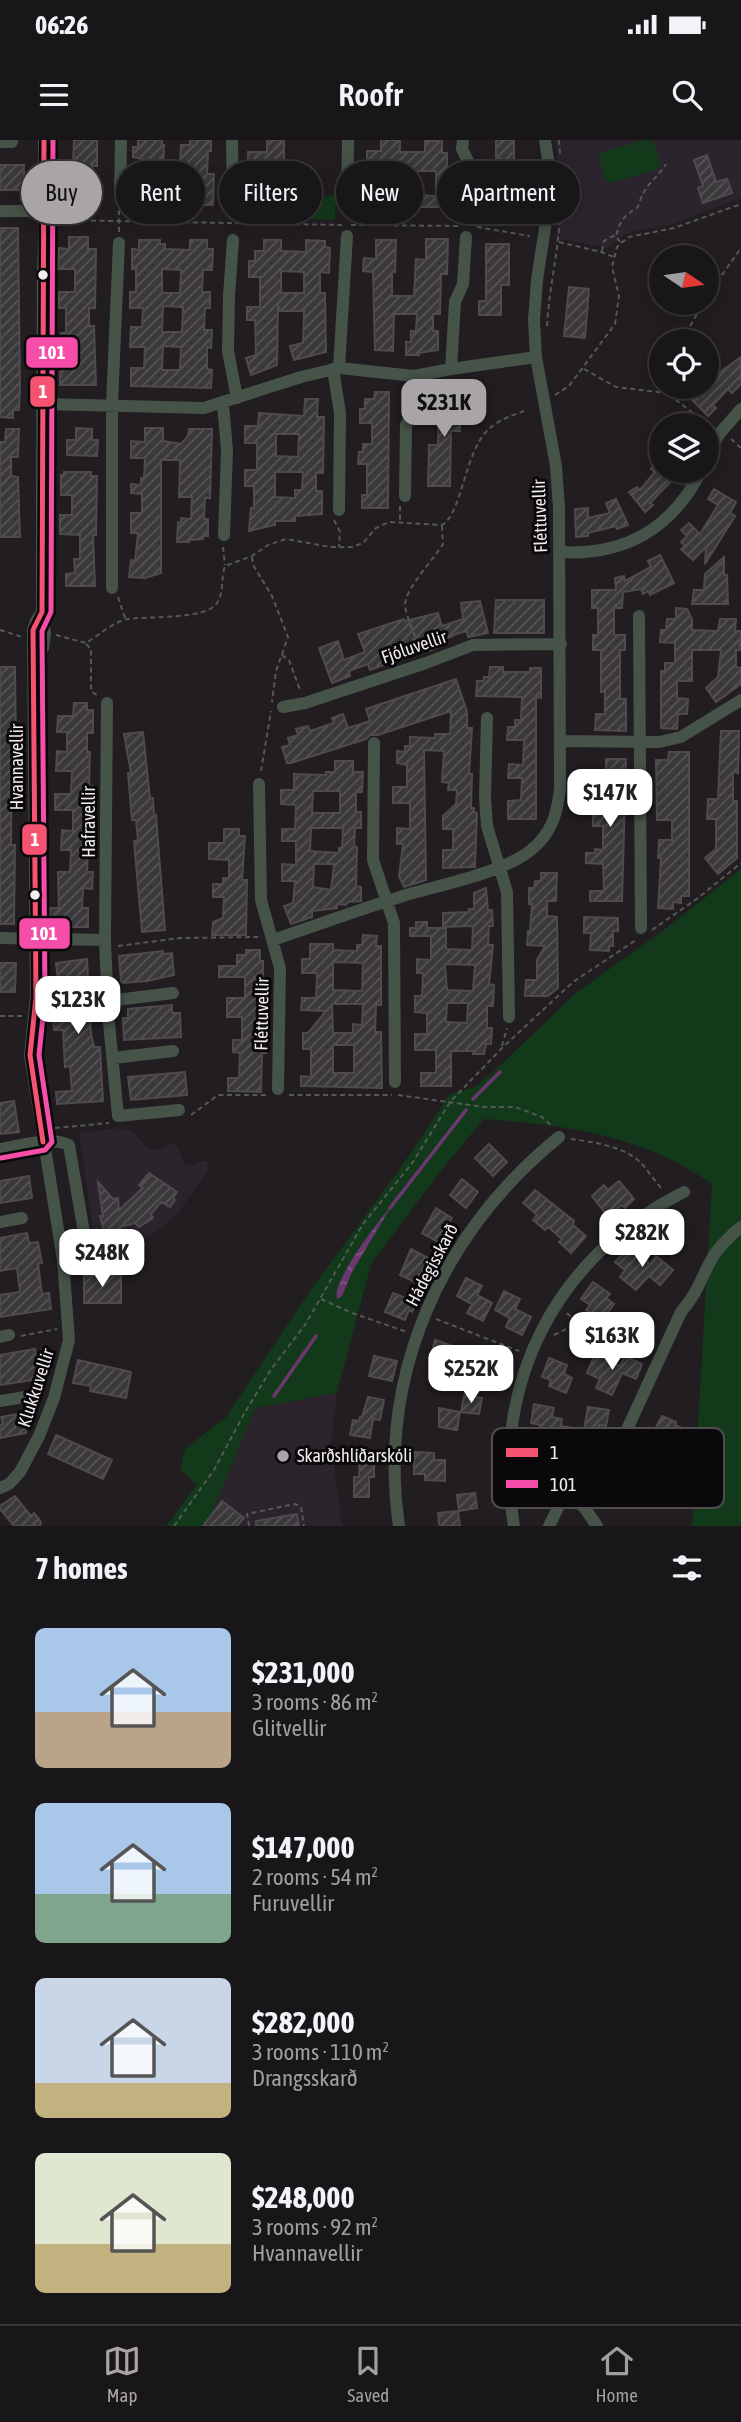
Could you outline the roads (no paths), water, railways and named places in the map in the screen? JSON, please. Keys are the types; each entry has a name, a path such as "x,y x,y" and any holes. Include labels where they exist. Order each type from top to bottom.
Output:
{"street":[{"name":"Hvannavellir","path":"44,140 44,161"},
{"path":"121,140 121,161"},
{"path":"232,140 232,161"},
{"path":"347,161 348,140"},
{"path":"463,140 462,149 468,161"},
{"name":"Fléttuvellir","path":"271,937 501,866 530,852 546,836 553,824 560,789 560,552 556,466 536,357 534,320 549,202 550,173 545,140"},
{"path":"0,211 21,213"},
{"name":"Hvannavellir","path":"45,224 42,612 33,630 35,939 34,1016 30,1033 30,1055 48,1142 63,1260 68,1326"},
{"path":"339,510 340,413 336,369 346,236"},
{"path":"451,369 455,302 463,284 466,237"},
{"path":"233,240 228,351 237,398"},
{"path":"112,588 112,404 119,243"},
{"path":"43,404 112,404 186,409 223,404 336,369 414,376 536,357"},
{"path":"405,496 406,425 414,410 414,376"},
{"path":"223,404 227,450 225,535"},
{"path":"719,435 741,409"},
{"path":"560,552 606,549 645,535 678,508 694,483"},
{"path":"639,616 643,933"},
{"name":"Fjóluvellir","path":"283,707 426,663 473,645 561,644"},
{"name":"Hafravellir","path":"107,703 105,944 118,1119 183,1113"},
{"path":"560,741 659,742 681,737 740,703"},
{"path":"487,718 487,826 507,892 509,1017"},
{"path":"374,743 373,860 394,923 395,1082"},
{"name":"Fléttuvellir","path":"259,784 261,900 280,968 280,1093"},
{"path":"0,938 105,944"},
{"path":"108,1001 173,993"},
{"path":"113,1058 173,1051"},
{"name":"Hádegisskarð","path":"399,1526 396,1437 403,1385 417,1335 451,1260 481,1214 518,1173 559,1137"},
{"path":"0,1149 48,1142 64,1142 70,1149 87,1250 81,1256 63,1260"},
{"path":"511,1428 519,1389 536,1341 556,1303 580,1272 607,1244 637,1219 684,1192"},
{"path":"0,1222 22,1218"},
{"path":"628,1428 681,1312 694,1297 714,1255 741,1227"},
{"name":"Klukkuvellir","path":"0,1488 20,1472 44,1423 67,1353 68,1326"},
{"name":"Klukkuvellir","path":"0,1401 32,1396"},
{"path":"512,1508 514,1526"},
{"path":"549,1526 558,1508"},
{"path":"585,1508 597,1526"}],"water":[{"path":"392,1205 352,1272 342,1296 337,1299 341,1279 349,1265"}],"waterway":[{"path":"473,1099 500,1072"},
{"path":"390,1208 466,1110"},
{"path":"274,1396 316,1336"}],"place":[{"name":"Skarðshlíðarskóli","path":"283,1456"}]}
